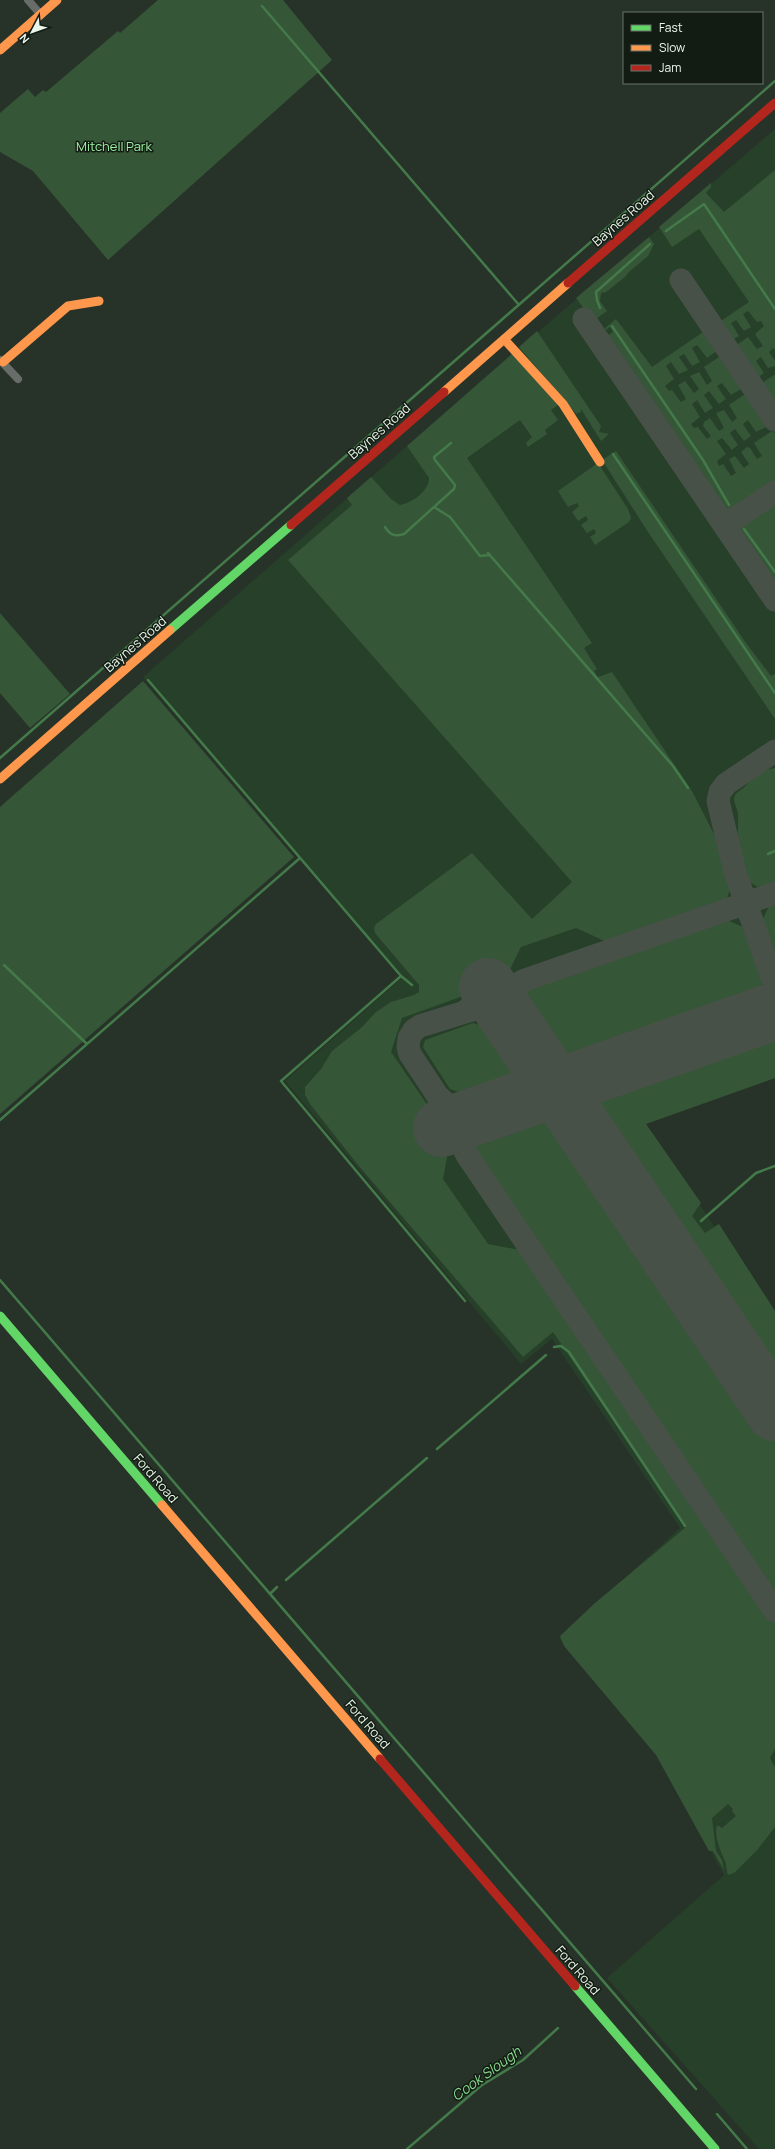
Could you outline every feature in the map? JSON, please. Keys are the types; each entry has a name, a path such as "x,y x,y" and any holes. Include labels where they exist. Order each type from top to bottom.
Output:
{"street":[{"path":"28,0 41,14"},
{"path":"0,50 57,0"},
{"name":"Baynes Road","path":"0,779 775,103"},
{"path":"18,379 1,361 68,306 99,301"},
{"path":"504,339 563,404 600,462"},
{"name":"Ford Road","path":"0,1316 715,2149"}],"shaded area":[{"path":"775,129 775,1076 645,1123 775,1317 775,2149 759,2149 607,1978 724,1875 658,1755 559,1638 680,1528 552,1339 521,1364 285,1081 403,977 143,677 503,362"}],"green space":[{"name":"Mitchell Park","path":"158,0 283,0 332,60 108,260 33,171 0,152 0,113 28,89 35,97 43,90 46,92 118,31 120,33"},
{"path":"775,170 775,350 773,348 769,352 775,361 775,366 768,368 761,357 756,361 764,373 756,379 734,347 748,337 757,349 763,346 755,334 764,326 761,321 757,322 748,311 743,314 751,327 744,331 736,320 731,323 739,336 730,341 718,323 749,302 699,229 672,247 659,227 711,183 711,187 706,193 724,212"},
{"path":"649,237 654,244 648,256 606,292 601,293 600,301 607,311 593,321 576,298"},
{"path":"616,319 652,367 706,330 718,350 707,358 697,345 692,348 700,362 692,366 684,354 679,357 688,370 679,374 671,362 666,366 674,379 665,386 669,391 672,390 681,402 686,399 678,385 685,381 694,393 699,389 690,376 699,372 707,385 712,381 704,367 722,355 724,356 743,388 731,395 722,383 717,386 726,399 719,404 709,391 704,395 713,408 705,413 697,400 692,404 700,417 691,424 694,428 698,427 707,439 711,436 703,426 704,422 710,418 719,431 724,428 716,413 724,410 732,422 737,418 729,405 748,392 768,422 768,426 756,432 748,420 743,424 751,436 744,441 735,429 730,433 738,445 732,450 722,438 717,441 726,454 717,461 719,466 723,464 731,476 736,473 729,459 735,456 744,468 749,464 741,452 747,447 750,448 757,459 762,456 754,443 772,431 775,433 775,481 733,509 726,510 608,335 613,332 610,327 606,330 605,328"},
{"path":"537,331 601,426 599,432 609,434 601,441 581,409 581,412 576,414 519,347"},
{"path":"513,353 558,405 551,410 558,420 545,430 547,434 528,447 526,443 532,437 520,420 467,458 592,643 584,648 597,669 594,671 598,677 612,672 692,791 716,838 730,873 730,890 725,904 611,944 576,928 521,947 504,982 498,975 474,992 402,1018 391,1052 433,1113 442,1143 450,1141 443,1179 488,1244 525,1251 775,1621 775,1749 770,1758 775,1767 775,1827 758,1849 734,1873 728,1875 726,1863 718,1842 716,1829 717,1825 722,1828 736,1816 732,1811 733,1809 728,1804 712,1818 716,1851 722,1860 724,1870 713,1851 709,1851 656,1755 564,1646 560,1636 595,1603 686,1527 553,1332 523,1357 358,1165 310,1104 305,1095 305,1087 321,1069 332,1051 361,1028 376,1012 391,1002 419,992 419,985 375,933 374,928 376,924 472,853 532,919 572,882 288,560 352,505 347,498 371,477 391,499 400,505 410,502 419,496 426,487 429,478 407,446"},
{"path":"775,375 775,408 759,385"},
{"path":"616,451 746,643 771,676 775,674 775,719 648,532 602,460"},
{"path":"598,463 628,509 631,518 629,522 595,545 590,537 596,533 594,529 587,533 581,525 588,520 586,516 578,521 572,512 579,506 577,503 568,507 558,491"},
{"path":"775,503 775,582 739,529 744,523"},
{"path":"0,613 70,694 30,728 0,693"},
{"path":"143,681 294,857 0,1114 0,807"},
{"path":"775,768 775,887 766,890 753,884 745,877 740,869 737,849 738,815 734,798 737,793 757,776 765,771"},
{"path":"775,899 775,968 760,925 772,900"},
{"path":"722,918 748,929 765,978 753,1003 562,1070 521,1006 528,985"},
{"path":"473,1023 503,1033 534,1080 480,1099 450,1089 423,1047 425,1040"},
{"path":"775,1027 775,1078 646,1124 701,1203 692,1216 705,1233 719,1224 775,1311 775,1386 579,1096"},
{"path":"551,1105 775,1437 775,1601 473,1153 480,1130"}],"waterway":[{"path":"262,6 519,305"},
{"path":"0,758 775,81"},
{"path":"666,231 704,204 775,309"},
{"path":"600,308 596,292 650,244"},
{"path":"612,326 703,460 729,505"},
{"path":"385,527 393,535 404,534 454,489 455,485 434,457 451,443"},
{"path":"613,454 775,693"},
{"path":"434,507 450,517 480,556 490,555"},
{"path":"744,529 775,572"},
{"path":"488,553 673,766 688,788"},
{"path":"148,680 401,976 412,985"},
{"path":"768,854 775,851"},
{"path":"0,1120 300,858"},
{"path":"4,965 87,1044"},
{"path":"401,976 281,1081 465,1301"},
{"path":"701,1221 756,1173 775,1166"},
{"path":"0,1280 696,2089"},
{"path":"554,1347 561,1346 569,1352 685,1526"},
{"path":"437,1449 546,1355"},
{"path":"286,1580 427,1458"},
{"path":"270,1594 277,1587"},
{"name":"Cook Slough","path":"407,2149 482,2085 523,2060 558,2028"},
{"path":"717,2114 747,2149"}],"taxiway":[{"path":"681,280 775,420"},
{"path":"584,319 775,600"},
{"path":"720,519 725,522 731,521 775,492"},
{"path":"775,751 726,784 720,792 718,801 735,872 775,986"},
{"path":"467,1010 525,980 775,893"},
{"path":"516,1028 507,1019 494,1012 475,1009 420,1026 414,1030 409,1038 408,1047 410,1054 439,1098 467,1155 775,1611"},
{"path":"439,1097 454,1109 460,1111 473,1113 486,1112"}],"runway":[{"path":"488,987 775,1412"},
{"path":"442,1128 775,1011"}],"traffic: fast":[{"path":"170,630 291,525"},
{"path":"0,1316 162,1505"},
{"path":"575,1986 715,2149"}],"traffic: slow":[{"path":"0,50 57,0"},
{"path":"444,392 568,283"},
{"path":"3,362 68,306 99,301"},
{"path":"504,339 563,404 600,462"},
{"path":"0,779 170,630"},
{"path":"162,1505 380,1759"}],"traffic: jam":[{"path":"568,283 775,103"},
{"path":"291,525 444,392"},
{"path":"380,1759 575,1986"}]}
